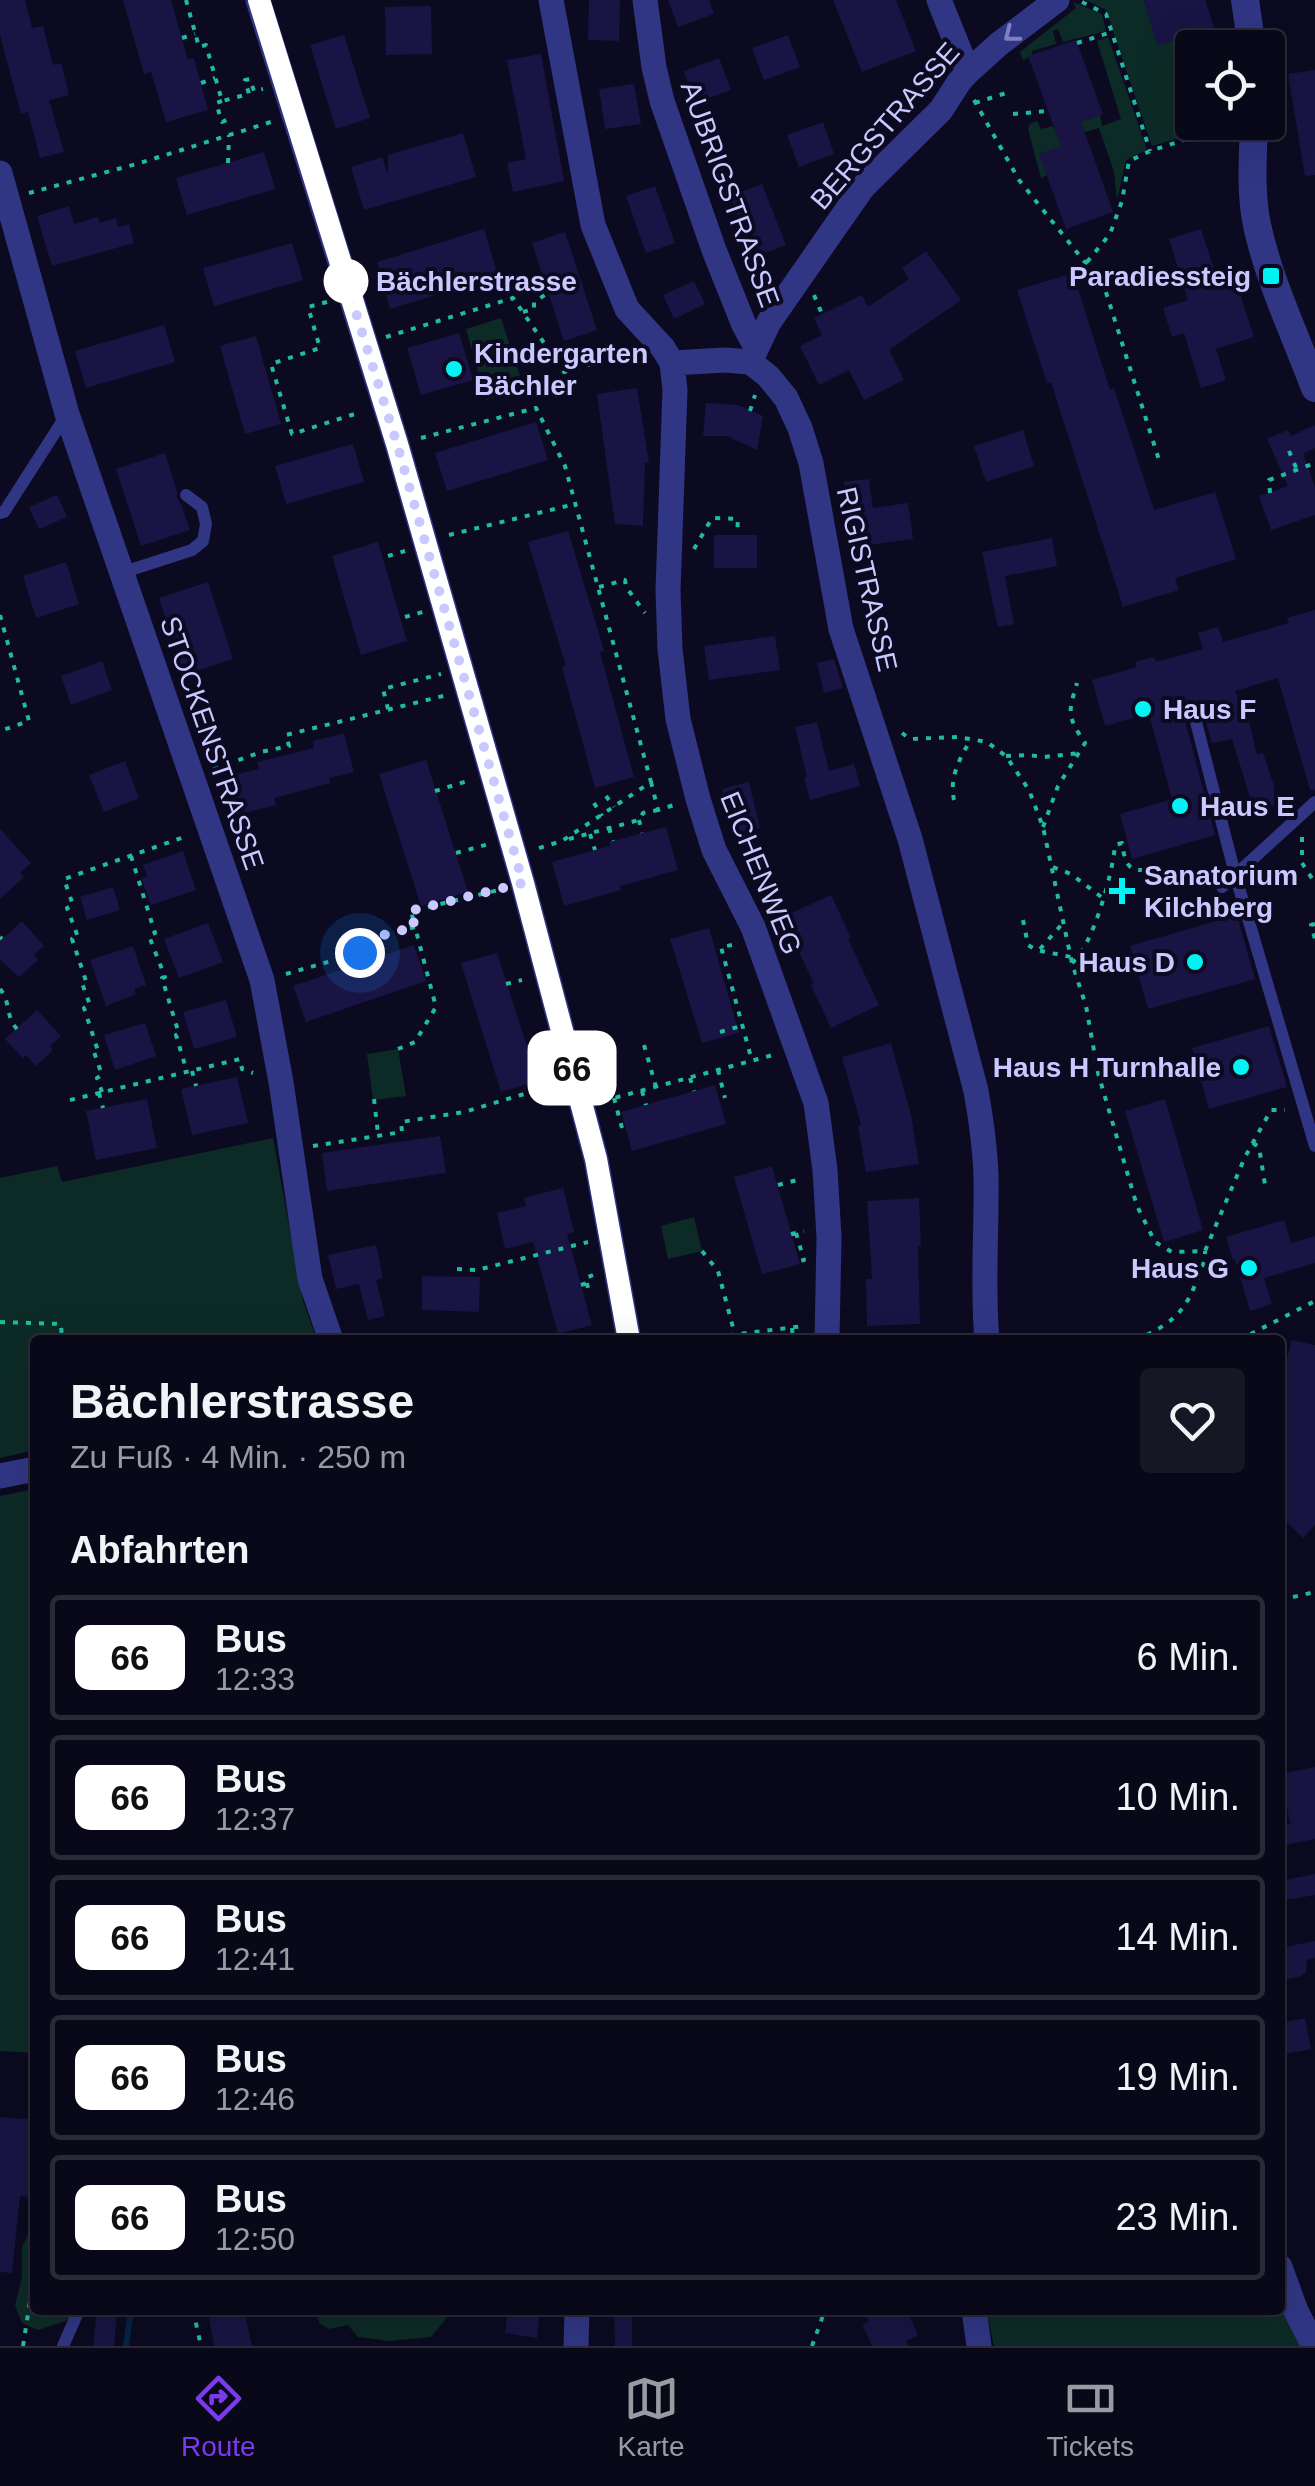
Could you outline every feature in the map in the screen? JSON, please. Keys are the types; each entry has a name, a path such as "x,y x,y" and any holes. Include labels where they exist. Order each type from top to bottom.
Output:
{"street":[{"path":"258,0 397,444 415,546 515,854 596,1159 628,1335"},
{"path":"551,0 593,225 627,309 665,353 725,360 752,354"},
{"name":"AUBRIGSTRASSE","path":"645,0 662,101 752,354"},
{"path":"939,0 968,72"},
{"name":"BERGSTRASSE","path":"752,354 768,322 863,187 941,110 968,72 1057,0"},
{"path":"1245,0 1249,30"},
{"path":"1253,140 1257,226 1315,388"},
{"name":"STOCKENSTRASSE","path":"0,173 67,414 262,980 282,1082 310,1280 329,1335"},
{"name":"EICHENWEG","path":"665,353 675,390 668,591 678,719 714,850 753,927 816,1103 829,1238 827,1332"},
{"name":"RIGISTRASSE","path":"752,354 786,398 811,463 842,629 910,840 976,1091 986,1174 987,1335"},
{"path":"0,1476 30,1469"},
{"path":"1285,2280 1314,2346"},
{"path":"576,2346 577,2315"},
{"path":"975,2315 979,2346"}],"lane":[{"path":"0,513 67,414"},
{"path":"121,573 192,550 203,541 206,524 202,507 186,495"},
{"path":"1196,722 1235,874 1315,1146"},
{"path":"1222,888 1315,802"},
{"path":"64,2346 76,2315"}],"path":[{"path":"186,0 199,47 206,46 222,101"},
{"path":"1078,0 1106,14 1150,151"},
{"path":"1077,43 1112,32"},
{"path":"182,38 195,34"},
{"path":"968,72 968,87 1018,180 1104,286 1159,460"},
{"path":"200,82 215,78"},
{"path":"229,120 222,122 216,103 249,94 245,80 250,79 254,92"},
{"path":"975,102 1006,93"},
{"path":"1013,114 1048,110"},
{"path":"19,195 257,126"},
{"path":"228,162 229,135"},
{"path":"1086,262 1110,234 1122,200 1129,161 1184,140"},
{"path":"1110,204 1122,200"},
{"path":"523,312 534,309 534,302 548,293"},
{"path":"365,343 513,298 564,372 665,353"},
{"path":"333,301 308,307 320,348 271,364 292,434 371,410"},
{"path":"397,444 536,408 565,466 658,810"},
{"path":"504,416 507,423"},
{"path":"455,429 458,438"},
{"path":"1290,452 1297,470"},
{"path":"1270,493 1270,480 1315,462"},
{"path":"388,556 576,504"},
{"path":"669,549 696,549 712,518 738,519 737,535"},
{"path":"599,587 625,580 670,649"},
{"path":"405,617 423,612"},
{"path":"0,615 30,721 0,731"},
{"path":"388,710 383,689 440,674"},
{"path":"1044,826 1058,786 1085,742 1070,721 1070,704 1077,682"},
{"path":"191,777 288,746 286,735 426,700"},
{"path":"868,712 910,738 958,737 987,742 1006,756 1029,790 1044,826 1098,1073 1137,1206 1155,1242 1172,1252 1205,1252"},
{"path":"954,800 954,776 972,739"},
{"path":"1006,756 1044,757 1080,752"},
{"path":"435,791 471,780"},
{"path":"562,841 651,782"},
{"path":"606,796 614,807"},
{"path":"515,854 698,799"},
{"path":"594,803 602,816"},
{"path":"1302,812 1302,864 1315,883"},
{"path":"638,820 642,833"},
{"path":"103,1108 97,1078 102,1075 94,1052 98,1051 84,1008 90,1004 72,939 78,937 67,908 73,906 64,879 210,827"},
{"path":"609,828 613,841"},
{"path":"590,834 595,850"},
{"path":"1023,920 1028,944 1072,960 1079,958 1087,945 1104,899 1114,845 1122,843 1130,866 1140,872 1166,870 1178,878"},
{"path":"456,854 489,844"},
{"path":"131,856 156,934 149,936 165,976 162,978 179,1034 176,1035 196,1086"},
{"path":"1050,866 1071,874 1104,899"},
{"path":"398,1049 414,1042 436,1007 410,911 523,883"},
{"path":"1036,950 1063,923"},
{"path":"1315,924 1315,939"},
{"path":"262,980 360,953 356,942 415,927"},
{"path":"733,944 719,951 752,1061"},
{"path":"506,984 527,979"},
{"path":"0,989 9,1020 17,1028"},
{"path":"733,998 744,994"},
{"path":"720,1032 741,1026"},
{"path":"528,1047 544,1042"},
{"path":"644,1045 656,1087"},
{"path":"582,1107 796,1049"},
{"path":"70,1100 240,1059 242,1069 282,1082"},
{"path":"718,1070 726,1098"},
{"path":"690,1078 694,1091"},
{"path":"292,1149 402,1132 401,1122 464,1112 575,1079"},
{"path":"642,1091 646,1105"},
{"path":"614,1098 622,1128"},
{"path":"374,1099 378,1136"},
{"path":"1144,1335 1174,1319 1185,1307 1252,1144 1272,1110 1304,1109"},
{"path":"1252,1144 1259,1147 1266,1192"},
{"path":"796,1233 804,1260 799,1262"},
{"path":"457,1269 473,1270 598,1239"},
{"path":"702,1252 718,1270 735,1335 792,1328 827,1332"},
{"path":"472,1277 473,1270"},
{"path":"589,1294 584,1284 588,1276 598,1273"},
{"path":"1249,1335 1315,1301"},
{"path":"0,1322 61,1324 62,1335"},
{"path":"792,1328 793,1335"},
{"path":"1294,1598 1315,1592"},
{"path":"23,2346 30,2302"},
{"path":"194,2315 201,2346"},
{"path":"812,2346 822,2315"}],"green space":[{"path":"1086,0 1144,0 1158,45 1175,40 1175,139 1152,146 1106,10"},
{"path":"1073,2 1102,14 1106,31 1063,42 1058,29 1053,31 1056,44 1032,51 1023,60 1020,52 1076,8"},
{"path":"1108,37 1146,147 1126,160 1117,200 1114,172 1099,128 1082,133 1083,139 1040,154 1047,175 1041,178 1028,129 1037,121 1041,129 1053,126 1056,131 1100,115 1102,126 1121,119 1097,41"},
{"path":"501,318 524,389 486,400 466,329"},
{"path":"398,1049 406,1096 373,1100 367,1054"},
{"path":"273,1138 303,1301 315,1335 30,1335 30,1451 0,1458 0,1178 57,1166 62,1182"},
{"path":"694,1217 702,1251 668,1259 661,1226"},
{"path":"30,1490 30,2053 0,2051 0,1496"},
{"path":"30,2231 30,2315 76,2315 38,2330 22,2323 15,2305 22,2278 22,2247"},
{"path":"1285,2298 1303,2346 994,2346 987,2315 1285,2315"},
{"path":"317,2315 445,2315 446,2319 431,2337 389,2341 358,2337 348,2325 329,2329 319,2323"}],"building":[{"path":"0,0 25,0 32,28 43,26 53,65 61,63 69,95 49,100 64,152 40,158 28,112 21,114 0,35"},
{"path":"123,0 171,0 188,60 194,58 208,110 166,122 151,72 144,74"},
{"path":"589,0 620,0 619,41 588,40"},
{"path":"668,0 709,0 714,14 678,27"},
{"path":"833,0 896,0 916,51 862,72"},
{"path":"1144,0 1205,0 1214,28 1175,30 1175,41 1158,46"},
{"path":"431,6 432,54 386,55 385,7"},
{"path":"344,35 370,118 336,129 310,45"},
{"path":"788,35 800,67 764,80 752,48"},
{"path":"1076,40 1103,114 1081,122 1113,212 1066,229 1039,154 1061,146 1028,56"},
{"path":"541,54 564,181 513,192 507,163 526,159 507,60"},
{"path":"719,58 731,90 695,103 684,71"},
{"path":"1315,70 1315,175 1305,176 1288,74"},
{"path":"634,84 641,124 605,129 599,89"},
{"path":"823,122 834,154 799,167 787,135"},
{"path":"463,133 476,177 364,210 351,167 382,157 388,175 388,155"},
{"path":"264,152 275,189 187,215 176,178"},
{"path":"762,184 786,245 754,257 730,196"},
{"path":"655,186 675,243 646,253 626,196"},
{"path":"69,206 74,224 98,217 100,223 116,218 118,227 129,224 134,243 52,266 37,216"},
{"path":"484,229 498,276 390,309 377,262"},
{"path":"1201,229 1215,272 1221,271 1224,281 1235,278 1254,337 1216,349 1226,380 1201,388 1184,333 1172,337 1163,308 1188,300 1169,239"},
{"path":"565,232 597,330 564,341 532,243"},
{"path":"292,243 303,280 214,306 203,268"},
{"path":"926,251 961,300 889,350 904,380 864,400 849,370 819,385 800,346 822,335 814,318 862,295 868,307 909,279 902,268"},
{"path":"1073,273 1154,510 1215,492 1236,559 1175,578 1179,590 1123,607 1051,382 1047,383 1017,290"},
{"path":"694,281 705,304 674,319 663,295"},
{"path":"164,325 175,362 86,388 75,351"},
{"path":"459,333 473,380 421,395 407,348"},
{"path":"256,336 281,424 245,434 220,346"},
{"path":"637,388 649,463 645,463 643,526 615,524 597,394"},
{"path":"706,403 738,405 763,416 757,450 727,436 703,436"},
{"path":"536,422 548,460 447,491 435,453"},
{"path":"1315,425 1315,448 1303,454 1315,487 1315,515 1271,530 1259,496 1288,486 1267,439 1288,430 1291,436"},
{"path":"1023,430 1034,466 986,482 974,446"},
{"path":"353,444 364,482 286,504 275,466"},
{"path":"165,453 190,530 141,546 116,469"},
{"path":"869,479 873,508 908,503 913,539 852,547 844,482"},
{"path":"57,495 67,517 39,529 29,507"},
{"path":"568,531 604,651 600,652 634,777 595,788 562,667 566,666 528,542"},
{"path":"714,535 757,535 757,568 714,568"},
{"path":"1052,538 1057,566 1005,576 1014,624 998,627 982,552"},
{"path":"378,542 407,641 361,655 332,556"},
{"path":"66,562 79,604 36,618 23,576"},
{"path":"208,582 233,659 184,675 159,598"},
{"path":"1315,610 1315,790 1310,790 1278,678 1235,691 1249,721 1257,755 1263,753 1274,786 1274,805 1254,810 1232,739 1212,743 1204,716 1193,713 1186,724 1215,835 1132,859 1120,814 1172,799 1149,714 1105,726 1092,680 1137,667 1135,662 1154,657 1156,662 1203,649 1198,633 1218,627 1223,642 1289,623 1287,618"},
{"path":"775,636 780,670 709,680 704,646"},
{"path":"834,659 843,688 824,693 817,663"},
{"path":"102,661 112,690 71,705 61,676"},
{"path":"817,722 829,771 854,764 860,786 810,800 795,727"},
{"path":"344,733 354,772 329,778 331,783 274,798 276,805 240,814 231,776 259,769 257,762 314,748 313,741"},
{"path":"426,760 468,892 421,906 379,774"},
{"path":"125,761 139,798 104,812 89,775"},
{"path":"749,782 760,828 733,834 722,789"},
{"path":"666,827 678,870 564,906 552,862"},
{"path":"0,829 31,863 20,873 24,877 0,899"},
{"path":"183,851 196,890 151,905 141,878 147,876 143,865"},
{"path":"113,887 120,910 87,920 80,897"},
{"path":"831,895 879,1005 831,1028 783,917"},
{"name":"Haus D","path":"1237,915 1255,979 1148,1009 1130,946"},
{"path":"22,921 44,946 34,955 38,960 19,977 0,960 0,941"},
{"path":"208,923 223,962 179,978 164,939"},
{"path":"709,928 739,1033 702,1043 670,939"},
{"path":"414,945 426,981 306,1022 293,986"},
{"path":"133,946 146,985 134,989 136,994 106,1006 90,960"},
{"path":"497,953 538,1081 501,1092 461,963"},
{"path":"226,1000 237,1037 194,1049 183,1012"},
{"path":"37,1010 61,1036 36,1066 5,1039"},
{"path":"145,1023 156,1056 115,1070 104,1035"},
{"name":"Haus H Turnhalle","path":"1269,1026 1287,1087 1209,1109 1192,1048"},
{"path":"891,1043 911,1115 919,1164 866,1172 858,1126 861,1125 842,1057"},
{"path":"237,1077 248,1123 192,1135 181,1089"},
{"path":"715,1085 726,1124 632,1151 621,1112"},
{"path":"147,1099 157,1148 96,1160 86,1111"},
{"path":"1165,1099 1203,1230 1164,1242 1125,1111"},
{"path":"440,1136 446,1173 327,1191 322,1153"},
{"path":"772,1166 800,1264 762,1274 734,1177"},
{"path":"563,1188 574,1232 567,1234 592,1325 558,1334 533,1242 505,1249 497,1213 526,1206 524,1198"},
{"path":"919,1198 920,1324 867,1326 866,1279 872,1279 867,1201"},
{"name":"Haus G","path":"1284,1220 1291,1243 1315,1236 1315,1263 1264,1278 1272,1304 1250,1311 1226,1237"},
{"path":"376,1245 383,1278 376,1280 385,1316 368,1320 359,1284 336,1289 328,1255"},
{"path":"422,1276 480,1277 479,1312 422,1310"},
{"path":"1292,1340 1315,1345 1315,1525 1303,1538 1285,1521 1287,1359"},
{"path":"1315,1767 1315,1839 1285,1845 1285,1825 1290,1824 1285,1773"},
{"path":"1315,1874 1315,1895 1285,1900 1285,1880"},
{"path":"1315,1941 1315,1958 1307,1960 1302,1976 1285,1980 1285,1947"},
{"path":"1305,2018 1311,2049 1285,2054 1285,2022"},
{"path":"0,2117 30,2120 30,2197 20,2196 12,2273 0,2272"},
{"path":"96,2315 117,2315 114,2346 93,2346"},
{"path":"245,2315 252,2346 214,2346 209,2318"},
{"path":"507,2315 539,2315 537,2338 505,2333"},
{"path":"614,2315 632,2315 632,2346 615,2346"},
{"path":"866,2315 909,2315 918,2335 906,2341 908,2346 872,2346 862,2324 869,2322"}],"waterway":[{"path":"126,2346 130,2315"}],"bus line":[{"name":"66","path":"259,0 397,444 523,883 596,1159 628,1335"}],"place":[{"name":"Paradiessteig","path":"1271,276"},
{"name":"Bächlerstrasse","path":"346,281"},
{"name":"Kindergarten Bächler","path":"454,369"},
{"name":"Haus F","path":"1143,709"},
{"name":"Haus E","path":"1180,806"},
{"name":"Sanatorium Kilchberg","path":"1122,891"},
{"name":"Haus D","path":"1195,962"},
{"name":"Haus H Turnhalle","path":"1241,1067"},
{"name":"Haus G","path":"1249,1268"}],"route":[{"path":"346,281 523,883 410,911 415,927 356,942 360,953"}]}
